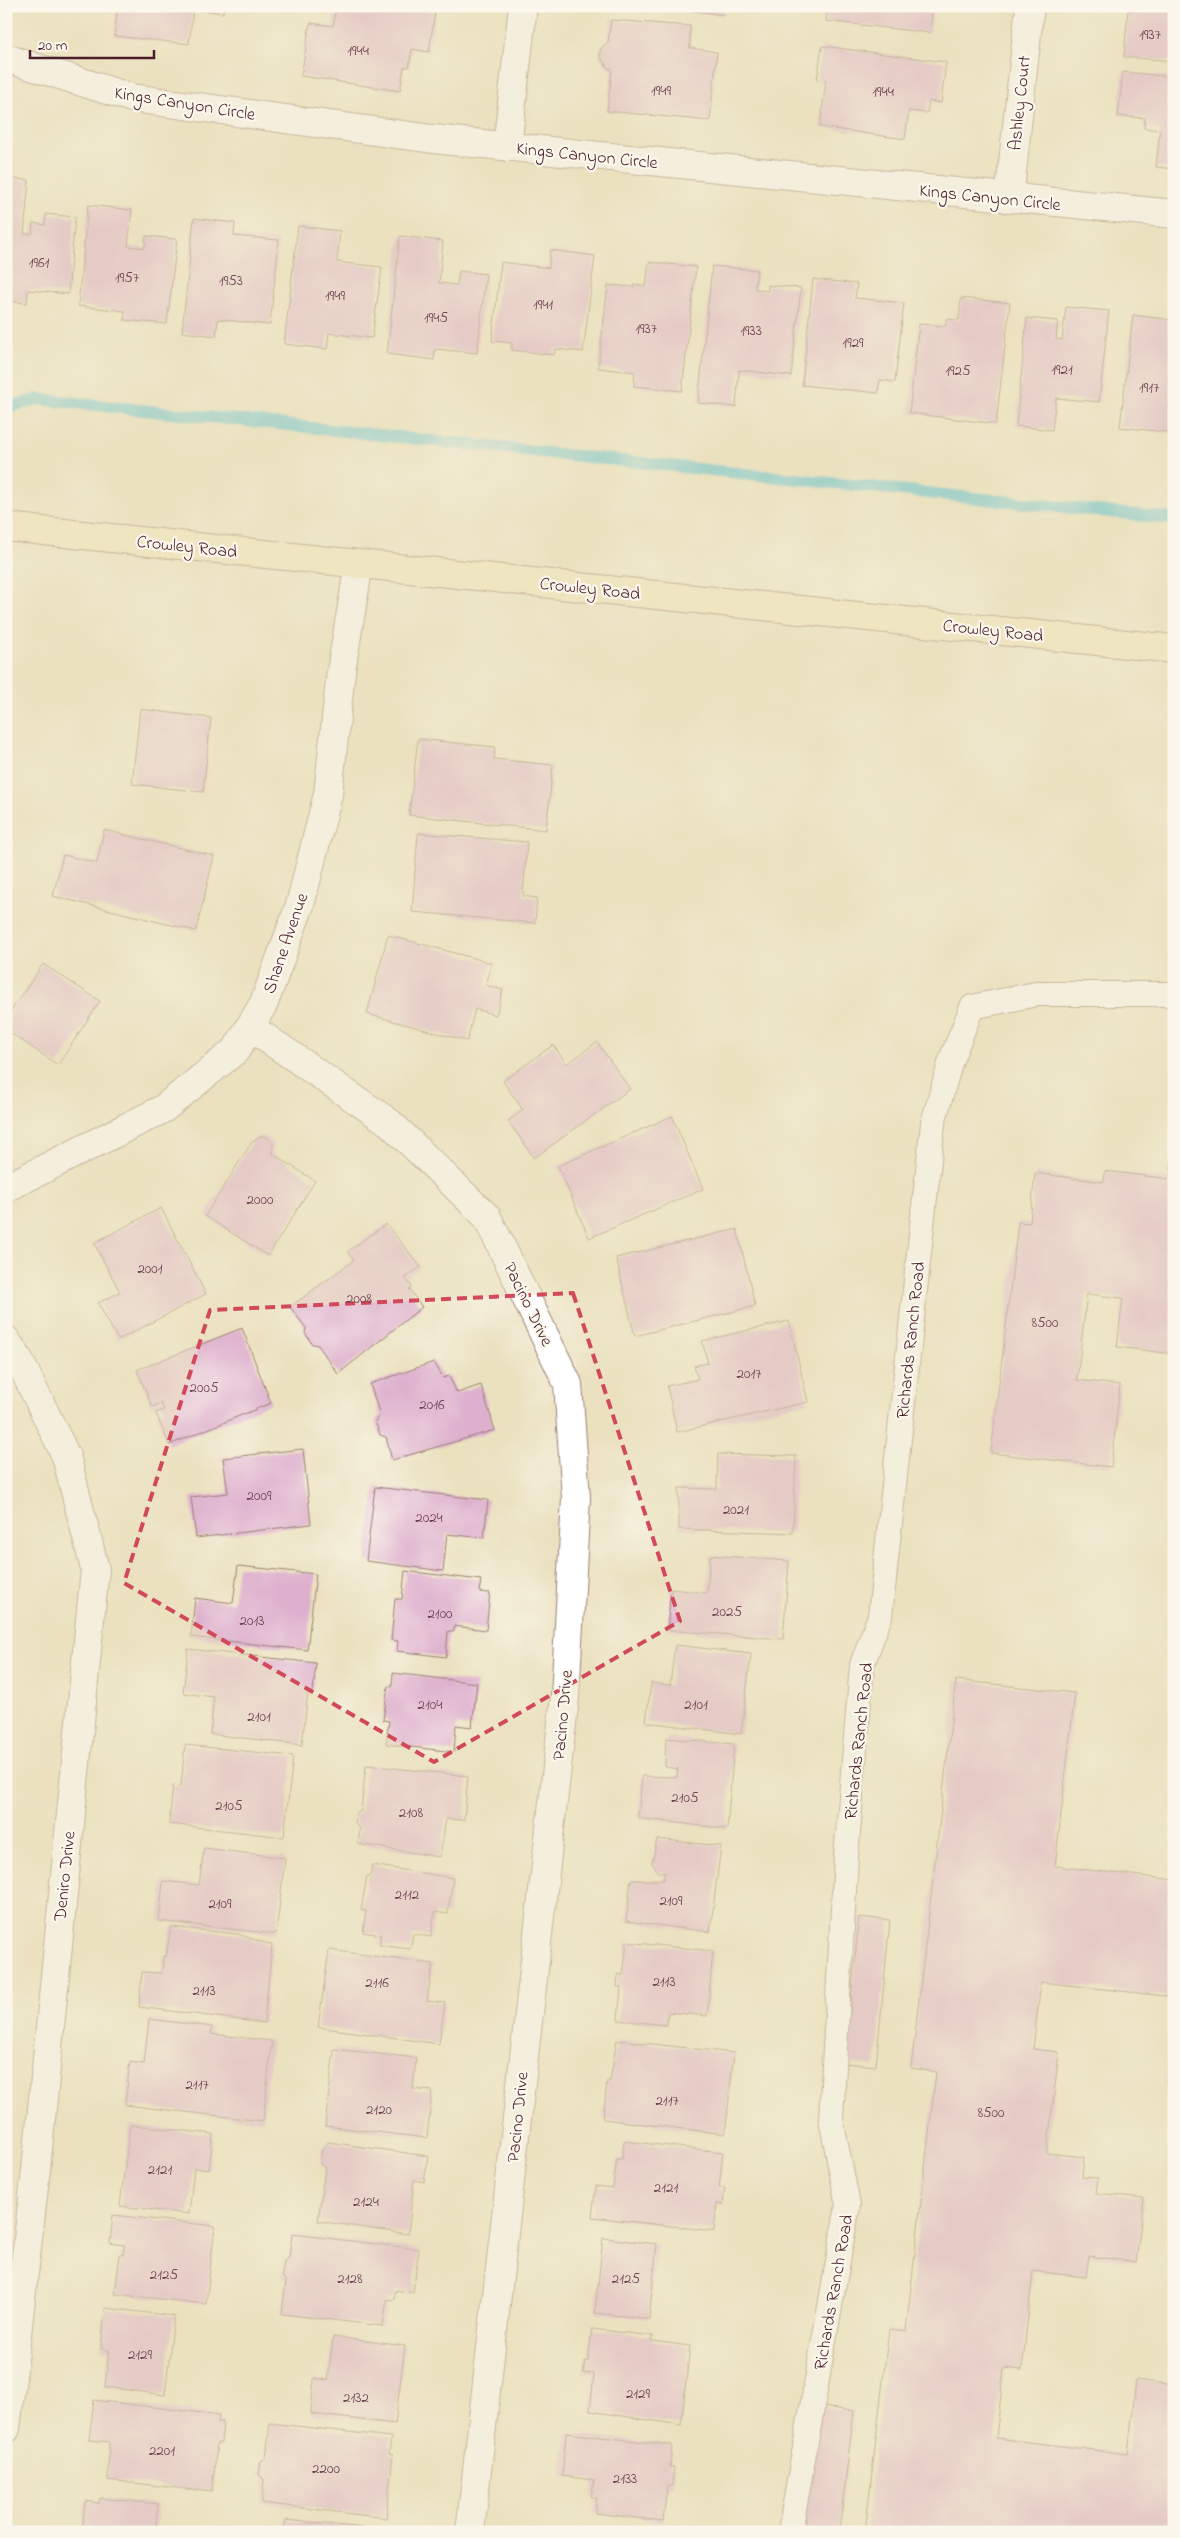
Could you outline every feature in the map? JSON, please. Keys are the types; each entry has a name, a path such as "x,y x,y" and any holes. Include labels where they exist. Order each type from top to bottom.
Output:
{"main road":[{"name":"Crowley Road","path":"6,527 1174,649"}],"street":[{"path":"507,147 523,6"},
{"name":"Ashley Court","path":"1009,199 1030,6"},
{"name":"Kings Canyon Circle","path":"6,58 132,98 432,140 1174,214"},
{"name":"Shane Avenue","path":"6,1188 163,1109 236,1050 264,1003 300,904 328,794 341,671 359,564"},
{"name":"Pacino Drive","path":"250,1027 390,1123 487,1217 568,1384 576,1498 565,1697 470,2532"},
{"name":"Deniro Drive","path":"6,1340 19,1360 66,1456 95,1569 36,2170 6,2429"}],"lane":[{"name":"Richards Ranch Road","path":"790,2532 848,2205 831,2119 847,1847 862,1665 880,1616 933,1124 951,1060 972,1007 1036,994 1174,994"}],"highlighted area":[{"path":"573,1293 680,1621 434,1762 124,1583 210,1310"}],"building":[{"path":"98,6 224,6 223,13 193,9 189,44 114,36 117,11 97,9"},
{"path":"336,6 398,6 435,12 429,52 412,49 409,67 404,67 400,91 301,76 310,23 333,26"},
{"path":"659,6 724,6 723,15"},
{"path":"828,6 933,6 930,33 826,21"},
{"path":"1141,6 1174,6 1174,61 1124,57 1128,10 1141,11"},
{"path":"611,20 690,26 690,48 717,52 710,121 607,111 612,69 608,68 600,57 601,48 608,42"},
{"path":"822,46 946,62 941,103 929,101 927,113 909,111 905,139 820,127 826,81 817,80"},
{"path":"1123,72 1174,77 1174,169 1156,167 1160,130 1144,128 1145,118 1118,116"},
{"path":"6,178 29,180 24,234 32,234 33,223 45,225 46,214 75,217 68,294 28,290 27,303 6,301"},
{"path":"88,205 132,210 128,246 145,248 146,236 177,239 167,324 124,320 125,311 78,306"},
{"path":"194,218 235,223 234,236 279,240 270,325 218,319 216,336 182,332"},
{"path":"298,226 340,231 337,262 382,267 372,338 329,333 327,349 284,344"},
{"path":"400,236 443,241 439,283 457,285 459,271 486,274 477,353 435,349 434,360 387,354"},
{"path":"550,250 595,256 583,352 555,349 554,355 512,350 512,343 492,341 501,262 549,268"},
{"path":"649,262 696,267 682,391 634,386 635,372 598,368 608,285 634,287 634,284 646,286"},
{"path":"712,266 757,270 755,289 768,291 768,285 801,288 791,376 739,370 736,407 698,403"},
{"path":"813,279 857,284 855,298 904,303 895,382 880,380 878,393 802,385"},
{"path":"961,298 1010,303 996,424 909,413 919,324 946,326 946,319 959,320"},
{"path":"1066,307 1109,311 1099,402 1056,398 1052,430 1016,426 1027,318 1058,321 1056,339 1062,340"},
{"path":"1133,315 1173,320 1171,347 1174,347 1174,433 1120,427"},
{"path":"140,709 211,718 203,792 132,784"},
{"path":"418,739 495,747 494,759 553,765 546,830 409,815"},
{"path":"104,830 214,856 196,931 53,896 63,855 97,863"},
{"path":"418,833 527,842 523,896 537,898 535,923 412,912"},
{"path":"388,935 492,963 486,985 503,990 496,1015 475,1009 467,1041 367,1014"},
{"path":"43,964 100,1001 58,1065 6,1030 6,1018"},
{"path":"597,1042 630,1089 534,1158 508,1121 523,1110 503,1081 553,1045 567,1064"},
{"path":"672,1116 703,1189 589,1238 558,1166"},
{"path":"261,1136 267,1137 273,1143 273,1154 315,1181 268,1256 205,1216 252,1142"},
{"path":"1172,1155 1174,1354 1117,1347 1123,1298 1087,1294 1077,1380 1120,1385 1111,1467 991,1453 1018,1222 1030,1223 1035,1173 1104,1182 1105,1171 1170,1179"},
{"path":"161,1208 206,1294 118,1340 98,1303 120,1292 94,1243"},
{"path":"386,1224 421,1267 405,1278 412,1287 409,1289 422,1307 338,1374 318,1345 312,1344 305,1333 306,1328 290,1307 354,1260 347,1252"},
{"path":"737,1229 755,1306 635,1336 616,1258"},
{"path":"789,1321 808,1402 677,1432 667,1386 698,1379 694,1366 708,1363 702,1341"},
{"path":"242,1328 271,1403 169,1445 156,1413 164,1410 161,1403 152,1407 137,1370"},
{"path":"434,1362 443,1378 449,1376 457,1393 481,1385 495,1430 392,1460 386,1437 380,1435 375,1421 380,1415 370,1384"},
{"path":"303,1449 311,1524 196,1538 191,1497 228,1493 223,1458"},
{"path":"718,1454 796,1456 793,1533 679,1529 679,1488 717,1489"},
{"path":"375,1487 488,1500 484,1538 447,1534 443,1571 366,1561"},
{"path":"710,1555 789,1561 783,1639 667,1630 671,1589 707,1593"},
{"path":"238,1566 316,1574 307,1650 191,1637 195,1598 233,1603"},
{"path":"405,1571 481,1580 479,1592 490,1593 486,1630 454,1626 454,1632 448,1631 446,1657 397,1651 398,1641 391,1640 395,1599 402,1599"},
{"path":"675,1645 751,1654 741,1734 646,1722 651,1683 670,1685"},
{"path":"188,1649 316,1663 313,1692 308,1692 302,1745 210,1734 214,1697 183,1693"},
{"path":"393,1673 477,1683 472,1727 456,1725 454,1752 386,1744 389,1721 383,1720 388,1686 392,1687"},
{"path":"956,1680 1075,1693 1055,1866 1174,1880 1174,1997 1041,1982 1033,2049 1059,2052 1047,2153 1084,2157 1082,2177 1098,2178 1096,2193 1144,2198 1136,2262 1089,2256 1086,2277 1033,2271 1022,2370 1004,2368 996,2438 1128,2454 1136,2380 1174,2385 1174,2532 865,2532 889,2329 906,2331 936,2072 911,2068"},
{"path":"666,1738 734,1744 727,1829 638,1818 642,1776 677,1777 678,1769 665,1767"},
{"path":"185,1745 293,1756 284,1837 169,1824 173,1785 181,1786"},
{"path":"366,1765 468,1776 464,1820 446,1819 440,1857 358,1844 360,1828 355,1824 356,1814 361,1811"},
{"path":"657,1839 721,1846 710,1932 626,1921 631,1880 663,1880 665,1872 658,1872 652,1863"},
{"path":"204,1848 285,1858 276,1934 159,1921 163,1881 199,1885"},
{"path":"372,1865 453,1878 448,1914 435,1912 431,1937 413,1934 410,1949 379,1945 381,1935 363,1932 366,1911 361,1910 367,1876 370,1876"},
{"path":"859,1917 890,1920 876,2066 845,2063"},
{"path":"171,1927 237,1934 272,1945 264,2023 139,2007 142,1972 162,1973 163,1956 166,1957"},
{"path":"627,1942 713,1951 707,2016 668,2012 667,2025 618,2020 621,1987 617,1987 618,1974 623,1975"},
{"path":"329,1950 433,1964 427,2001 445,2003 439,2044 318,2027"},
{"path":"149,2019 212,2027 211,2034 272,2041 263,2121 125,2105 130,2062 144,2064"},
{"path":"1172,2027 1174,2027 1174,2085 1166,2085"},
{"path":"617,2040 734,2053 725,2134 603,2119 607,2081 610,2081"},
{"path":"334,2049 416,2058 413,2089 432,2091 427,2138 325,2126"},
{"path":"130,2125 213,2134 209,2170 194,2168 189,2214 120,2206"},
{"path":"624,2141 723,2152 719,2188 725,2188 723,2205 717,2204 714,2231 592,2217 596,2186 613,2188 617,2159 622,2159"},
{"path":"328,2142 428,2156 424,2182 414,2180 408,2234 318,2221 325,2168 320,2163 322,2149"},
{"path":"113,2215 215,2226 206,2304 115,2294 120,2254 123,2255 124,2245 110,2243"},
{"path":"292,2234 419,2249 413,2293 396,2290 394,2300 387,2299 383,2326 282,2314 286,2281 282,2276 284,2261 289,2258"},
{"path":"603,2238 657,2244 649,2319 595,2313"},
{"path":"105,2308 174,2316 165,2395 105,2387 109,2350 101,2349"},
{"path":"592,2329 653,2336 652,2341 690,2346 681,2425 590,2411 594,2374 583,2373 585,2361 588,2361"},
{"path":"333,2337 405,2346 395,2424 311,2414 314,2378 328,2380"},
{"path":"94,2400 219,2415 218,2422 223,2422 221,2443 217,2443 212,2492 108,2480 109,2442 89,2440"},
{"path":"820,2407 854,2411 839,2532 804,2532"},
{"path":"270,2423 391,2437 389,2454 393,2455 386,2518 262,2503 264,2479 259,2475 261,2461 266,2458"},
{"path":"566,2433 672,2445 670,2467 674,2467 672,2486 667,2486 663,2521 595,2513 597,2498 591,2497 594,2480 562,2476"},
{"path":"100,2498 158,2504 155,2532 82,2532 85,2501 99,2503"},
{"path":"286,2520 384,2530 383,2532 279,2532 285,2525"}],"waterway":[{"path":"6,408 38,399 1174,519"}]}
